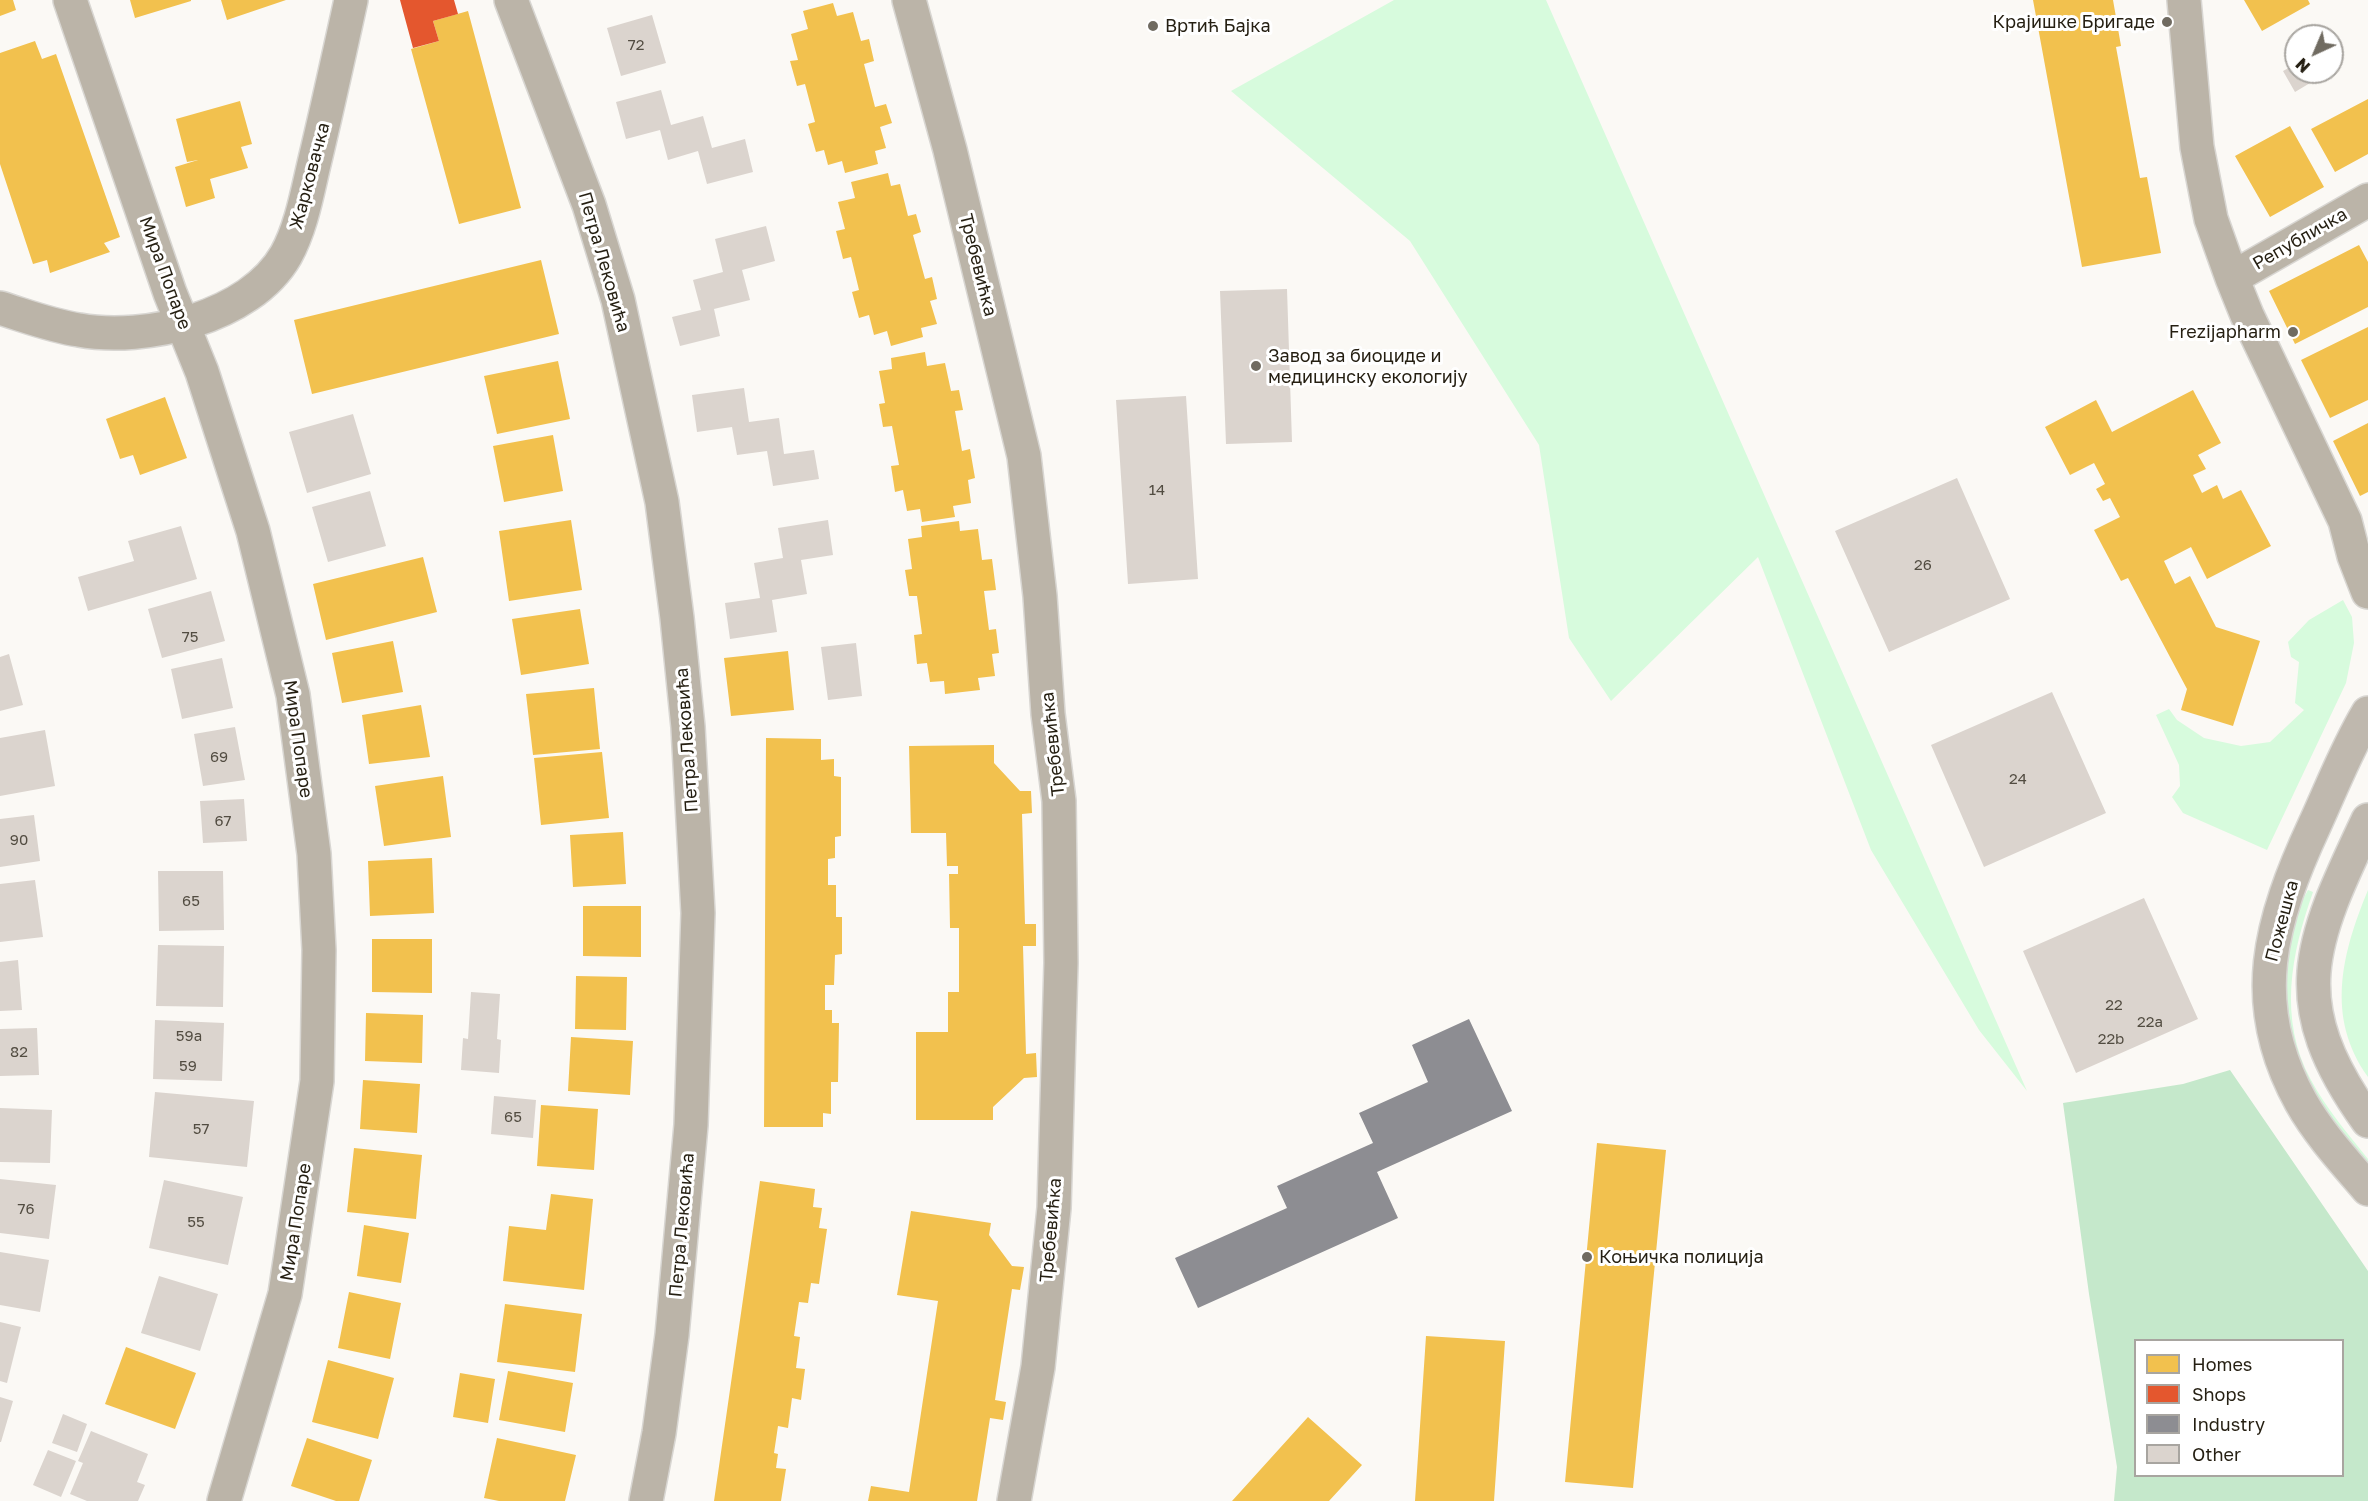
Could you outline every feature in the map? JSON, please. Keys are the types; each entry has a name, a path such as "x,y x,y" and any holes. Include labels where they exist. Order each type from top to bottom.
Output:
{"main road":[{"name":"Пожешка","path":"2368,713 2306,844 2286,895 2271,953 2268,978 2272,1019 2286,1073 2302,1104 2335,1150 2368,1189"},
{"path":"2368,820 2325,917 2316,949 2313,975 2316,1018 2322,1042 2350,1097 2368,1121"}],"street":[{"name":"Мира Попаре","path":"70,0 170,293 202,372 253,531 293,695 314,854 319,950 317,1081 285,1294 224,1501"},
{"name":"Жарковачка","path":"0,308 60,326 96,332 140,332 183,323 222,310 236,303 264,280 286,255 303,212 351,0"},
{"name":"Петра Лековића","path":"511,0 589,205 618,300 662,502 688,727 698,913 691,1125 672,1335 659,1433 646,1501"},
{"name":"Требевићка","path":"909,0 950,150 1024,456 1040,596 1048,714 1059,801 1062,953 1054,1208 1038,1367 1014,1501"},
{"path":"2184,0 2197,147 2211,219 2232,279 2345,521 2354,556 2368,592"},
{"name":"Републичка","path":"2232,279 2368,200"},
{"path":"2345,521 2368,544"}],"green space":[{"path":"1394,0 1546,0 2027,1091 1979,1030 1871,850 1758,557 1611,701 1569,638 1539,445 1410,241 1231,91"},
{"path":"2343,600 2352,617 2354,643 2346,683 2267,850 2183,813 2172,797 2180,786 2179,765 2156,715 2169,709 2177,720 2204,738 2241,746 2270,742 2304,710 2295,703 2299,662 2291,657 2288,642 2309,620"},
{"path":"2308,890 2313,892 2299,939 2291,986 2294,1034 2311,1080 2330,1111 2368,1159 2368,1172 2301,1076 2290,1046 2285,1001 2288,952 2293,928"},
{"path":"2368,890 2368,1077 2355,1054 2346,1031 2342,1008 2342,985 2351,937"},
{"path":"2230,1070 2368,1271 2368,1501 2114,1501 2117,1467 2089,1294 2063,1103 2183,1084"}],"building: Homes":[{"path":"0,0 13,0 16,10 0,16"},
{"path":"130,0 191,0 191,1 135,18"},
{"path":"221,0 286,0 227,20"},
{"path":"2033,0 2113,0 2121,46 2116,47 2140,178 2147,177 2161,253 2082,267"},
{"path":"2244,0 2308,0 2310,4 2262,31"},
{"path":"833,3 837,16 853,12 861,41 869,39 874,61 864,64 875,107 886,104 892,123 880,127 886,148 875,151 878,164 845,173 842,161 828,165 824,150 816,152 808,124 815,122 805,84 797,86 790,61 798,60 791,34 808,29 803,11"},
{"path":"468,11 521,208 459,224 411,49 439,41 433,21"},
{"path":"35,41 42,59 56,54 120,237 104,243 110,252 50,273 47,260 33,264 0,164 0,53"},
{"path":"2368,99 2368,154 2335,172 2311,129"},
{"path":"240,101 252,144 241,147 248,168 210,179 215,198 186,207 175,167 198,160 187,162 176,119"},
{"path":"2290,126 2324,187 2270,217 2235,156"},
{"path":"888,173 891,186 900,184 908,216 916,214 921,232 913,235 925,279 932,277 937,299 930,301 937,324 921,328 923,337 891,346 887,331 874,335 869,315 859,318 852,292 859,290 851,257 843,259 836,231 845,229 838,202 855,198 851,182"},
{"path":"2359,245 2368,262 2368,307 2295,344 2269,291"},
{"path":"541,260 559,334 312,394 294,320"},
{"path":"2368,327 2368,400 2330,418 2301,360"},
{"path":"925,352 927,366 945,363 951,391 959,390 963,410 955,411 962,451 970,449 975,478 968,480 971,503 953,506 955,517 922,522 920,509 907,511 903,490 895,492 891,466 899,465 892,426 883,427 879,404 885,403 879,371 892,369 891,358"},
{"path":"558,361 570,419 497,434 484,376"},
{"path":"2193,390 2221,443 2198,455 2206,469 2193,475 2202,493 2217,485 2223,499 2241,490 2271,546 2207,579 2191,547 2164,561 2175,584 2190,576 2216,627 2260,641 2233,726 2181,710 2187,689 2128,578 2121,581 2094,530 2120,517 2110,498 2103,501 2096,489 2105,484 2094,463 2070,475 2045,427 2096,400 2112,432"},
{"path":"165,397 187,458 140,475 133,455 120,459 106,419"},
{"path":"2368,423 2368,492 2360,496 2333,441"},
{"path":"553,435 563,491 504,502 493,446"},
{"path":"571,520 582,590 509,601 499,531"},
{"path":"959,521 960,531 978,529 982,560 992,559 996,590 984,591 989,630 996,629 999,653 992,654 995,676 978,678 980,690 945,694 944,681 930,682 927,663 917,664 914,635 922,634 917,596 909,596 905,570 912,569 908,539 922,537 921,526"},
{"path":"423,557 437,612 326,640 313,584"},
{"path":"580,609 589,664 521,675 512,619"},
{"path":"393,641 403,692 342,703 332,653"},
{"path":"788,651 794,710 731,716 724,658"},
{"path":"594,688 600,749 533,755 526,694"},
{"path":"421,705 430,757 369,764 362,715"},
{"path":"766,738 821,739 821,760 834,759 834,776 841,777 841,836 835,837 835,858 828,859 828,885 836,885 836,917 842,917 842,954 835,955 834,985 825,985 825,1010 832,1010 832,1023 839,1023 838,1082 831,1082 831,1114 823,1113 823,1127 764,1127"},
{"path":"994,745 994,763 1020,791 1031,791 1032,813 1022,814 1025,924 1036,924 1036,946 1023,946 1026,1054 1036,1053 1037,1077 1024,1078 993,1107 993,1120 916,1120 916,1032 948,1032 948,992 959,992 959,928 950,928 949,874 958,874 958,866 947,866 946,833 911,833 909,746"},
{"path":"602,752 609,818 541,825 534,758"},
{"path":"443,776 451,837 384,846 375,786"},
{"path":"623,832 626,884 573,887 570,835"},
{"path":"432,858 434,913 370,916 368,861"},
{"path":"583,906 641,906 641,957 583,956"},
{"path":"372,939 432,939 432,993 372,992"},
{"path":"576,976 627,977 626,1030 575,1029"},
{"path":"366,1013 423,1015 422,1063 365,1061"},
{"path":"571,1037 633,1041 630,1095 568,1091"},
{"path":"363,1080 420,1084 417,1133 360,1129"},
{"path":"541,1105 598,1109 594,1170 537,1166"},
{"path":"1597,1143 1666,1150 1633,1488 1565,1482"},
{"path":"354,1148 422,1155 416,1219 347,1212"},
{"path":"760,1181 815,1189 813,1207 822,1208 819,1228 827,1229 819,1284 811,1283 808,1303 799,1302 794,1336 800,1337 796,1368 805,1369 801,1400 792,1398 788,1428 778,1426 774,1453 778,1454 776,1468 786,1469 781,1501 714,1501"},
{"path":"551,1194 593,1199 584,1290 503,1281 509,1226 546,1230"},
{"path":"911,1211 991,1223 989,1235 1012,1266 1024,1267 1020,1290 1012,1289 995,1400 1006,1402 1003,1420 990,1418 977,1501 868,1501 871,1486 909,1492 938,1301 897,1295"},
{"path":"364,1225 409,1233 401,1283 357,1276"},
{"path":"349,1292 401,1303 390,1359 338,1348"},
{"path":"505,1304 582,1314 575,1372 497,1362"},
{"path":"1426,1336 1505,1341 1494,1501 1415,1501"},
{"path":"126,1347 196,1373 175,1429 105,1404"},
{"path":"328,1360 394,1378 378,1439 312,1422"},
{"path":"508,1371 573,1383 565,1432 499,1420"},
{"path":"460,1373 495,1379 488,1423 453,1417"},
{"path":"1308,1417 1362,1465 1329,1501 1232,1501"},
{"path":"307,1438 372,1460 359,1501 336,1501 291,1486"},
{"path":"497,1438 576,1455 565,1501 499,1501 484,1498"}],"building: Shops":[{"path":"400,0 454,0 458,14 433,21 439,41 413,48"}],"building: Industry":[{"path":"1469,1019 1512,1111 1377,1172 1398,1218 1198,1308 1175,1258 1287,1208 1277,1186 1373,1143 1359,1113 1428,1082 1412,1045"}],"building: Other":[{"path":"652,15 666,63 621,76 607,28"},
{"path":"2290,84 2308,84 2295,92"},
{"path":"661,90 671,125 703,116 712,148 745,139 753,172 707,184 698,151 668,160 660,130 626,139 616,102"},
{"path":"766,226 775,261 742,270 750,300 714,309 720,336 680,346 672,317 701,310 693,280 723,272 715,239"},
{"name":"Завод за биоциде и медицинску екологију","path":"1287,289 1292,442 1226,444 1220,291"},
{"path":"744,388 749,422 779,418 784,454 814,450 819,479 773,486 767,451 737,455 732,427 697,432 692,395"},
{"path":"1186,396 1198,579 1128,584 1116,400"},
{"path":"353,414 371,474 307,493 289,432"},
{"path":"1957,478 2010,599 1889,652 1835,531"},
{"path":"370,491 386,546 328,562 312,507"},
{"path":"828,520 833,555 801,560 807,594 772,600 777,632 730,639 725,603 760,598 754,563 783,558 778,528"},
{"path":"181,526 197,579 88,611 78,577 134,561 128,541"},
{"path":"211,591 225,641 162,658 148,609"},
{"path":"856,643 862,696 828,700 821,647"},
{"path":"9,654 23,705 0,711 0,657"},
{"path":"222,658 233,708 182,719 171,669"},
{"path":"2052,692 2106,813 1984,867 1931,745"},
{"path":"235,727 245,780 203,786 194,734"},
{"path":"45,730 55,786 0,796 0,738"},
{"path":"244,799 247,841 203,843 200,801"},
{"path":"34,815 40,861 0,867 0,819"},
{"path":"158,871 223,871 224,930 159,931"},
{"path":"35,880 43,937 0,942 0,884"},
{"path":"2144,898 2198,1019 2076,1073 2023,951"},
{"path":"158,945 224,946 223,1007 156,1006"},
{"path":"18,960 22,1010 0,1011 0,962"},
{"path":"471,992 500,994 497,1039 501,1040 499,1073 461,1070 463,1038 468,1039"},
{"path":"155,1020 224,1023 222,1081 153,1079"},
{"path":"37,1028 39,1075 0,1076 0,1029"},
{"path":"155,1092 254,1101 247,1167 149,1157"},
{"path":"494,1096 536,1100 533,1138 491,1134"},
{"path":"0,1108 52,1110 50,1163 0,1162"},
{"path":"0,1179 56,1185 49,1239 0,1233"},
{"path":"164,1180 243,1197 228,1265 149,1248"},
{"path":"0,1252 49,1260 40,1312 0,1305"},
{"path":"159,1276 218,1294 200,1351 141,1333"},
{"path":"0,1322 21,1327 7,1383 0,1381"},
{"path":"0,1397 13,1401 1,1442 0,1442"},
{"path":"63,1414 87,1424 77,1452 52,1443"},
{"path":"91,1431 148,1454 137,1482 145,1485 138,1501 87,1501 70,1494 83,1463 78,1461"},
{"path":"48,1450 76,1461 61,1497 33,1485"}],"place":[{"name":"Крајишке Бригаде","path":"2167,22"},
{"name":"Вртић Бајка","path":"1153,26"},
{"name":"Frezijapharm","path":"2293,332"},
{"name":"Завод за биоциде и медицинску екологију","path":"1256,366"},
{"name":"Коњичка полиција","path":"1587,1257"}]}
